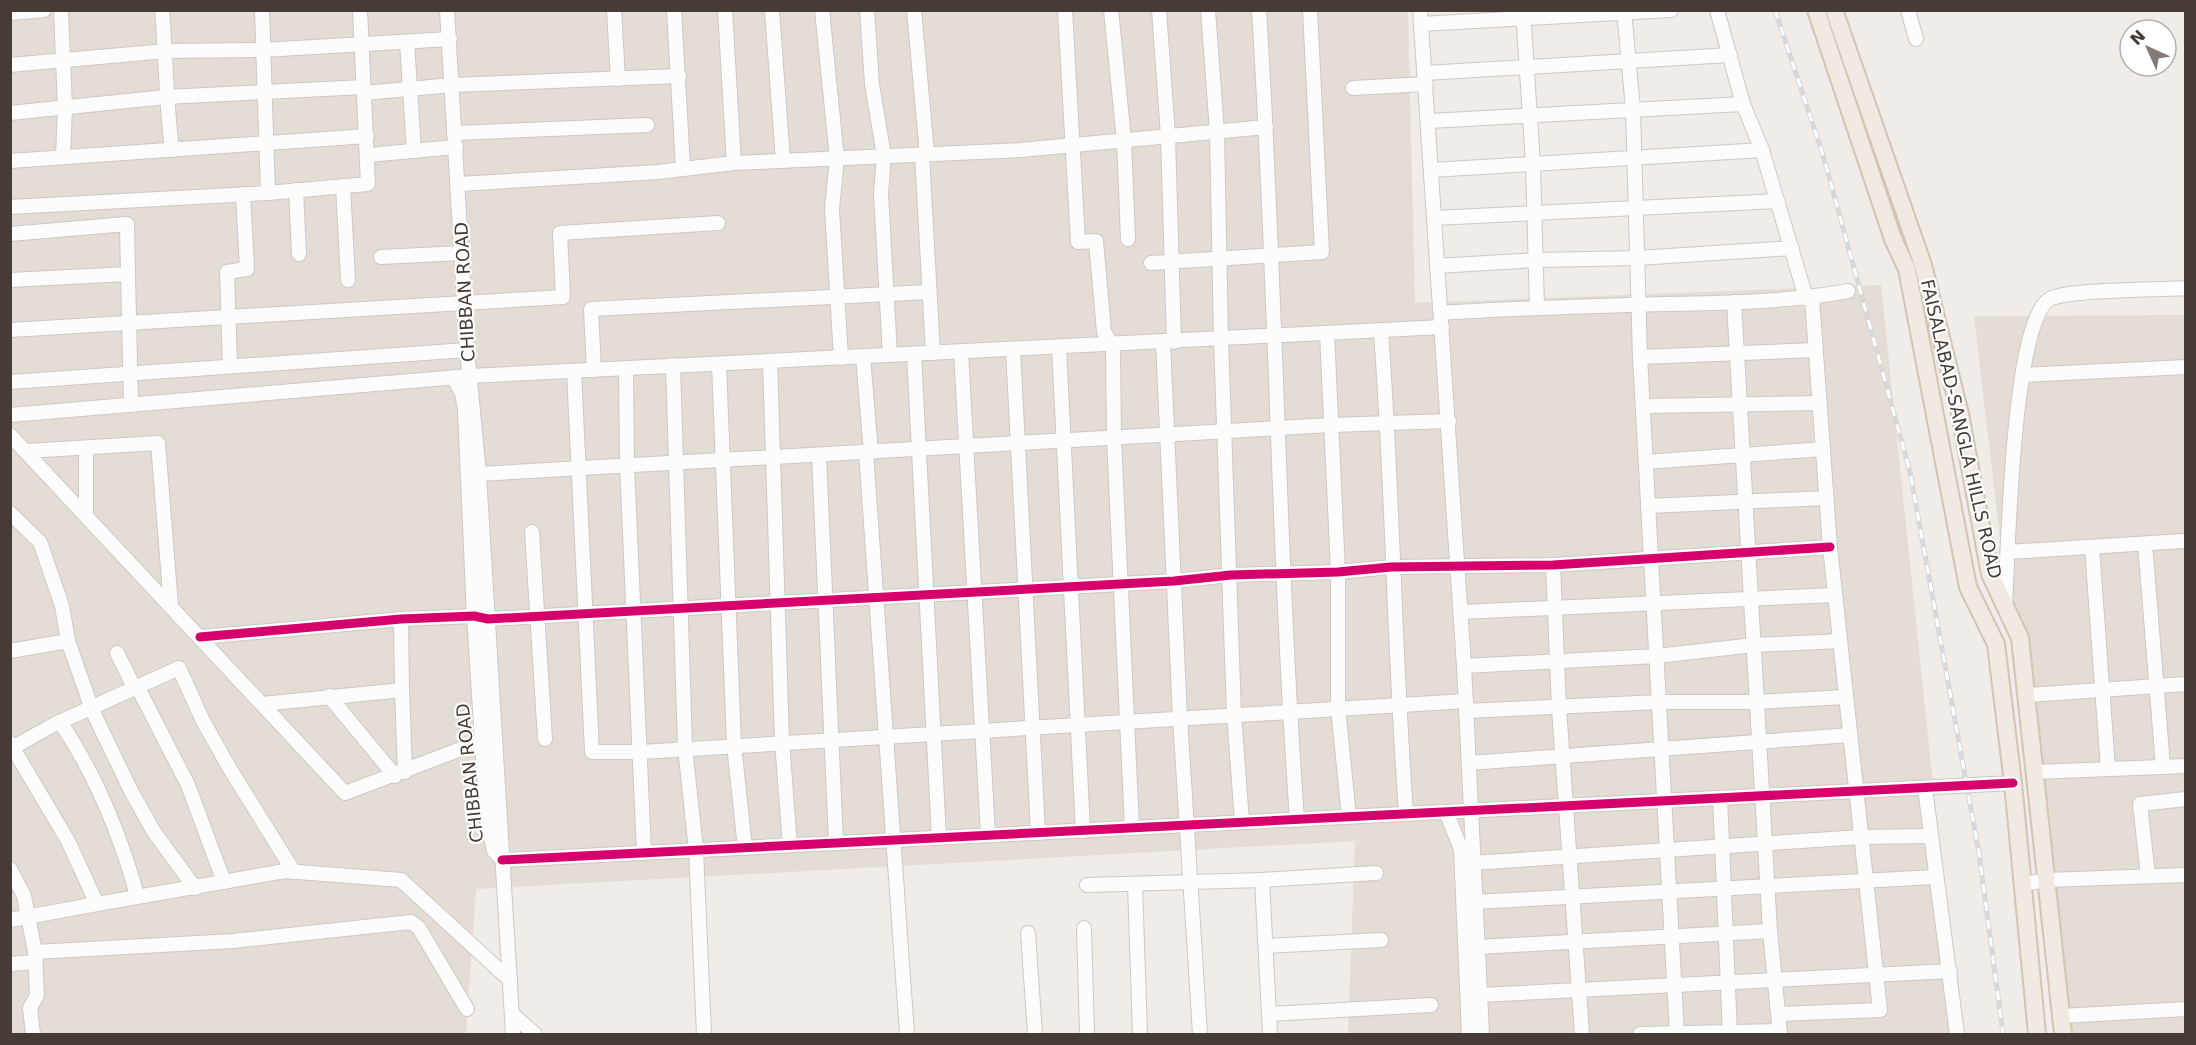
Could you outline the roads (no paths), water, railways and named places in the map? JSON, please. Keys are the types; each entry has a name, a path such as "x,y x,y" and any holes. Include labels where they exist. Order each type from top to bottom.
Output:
{"main road":[{"name":"FAISALABAD-SANGLA HILLS ROAD","path":"1816,10 1893,238 1907,270 1968,587 1996,645 2013,783 2037,1035"},
{"name":"FAISALABAD-SANGLA HILLS ROAD","path":"1833,10 1923,265 1960,414 1990,574 2020,638 2064,1035"},
{"path":"2006,723 2030,721"},
{"path":"2022,883 2047,878"},
{"path":"2027,926 2043,984 2047,1035"}],"street":[{"path":"10,13 44,10"},
{"path":"61,10 65,107 63,158"},
{"path":"162,10 166,51 166,97 172,150"},
{"path":"262,10 268,193"},
{"path":"10,207 268,193 368,184 360,10"},
{"name":"CHIBBAN ROAD","path":"447,10 467,350 479,474 513,1035"},
{"path":"614,10 618,79"},
{"path":"674,10 683,167"},
{"path":"725,10 734,163"},
{"path":"772,10 783,161"},
{"path":"822,10 837,159 832,209 841,358"},
{"path":"867,10 872,84 884,156 881,194 890,355"},
{"path":"914,10 925,154 933,353"},
{"path":"1065,10 1078,242 1096,241 1104,332 1113,345 1114,439 1132,828"},
{"path":"1111,10 1124,140 1128,239"},
{"path":"1159,10 1168,136 1172,262 1167,436 1180,718 1200,1035"},
{"path":"1208,10 1217,132 1221,339 1231,575 1234,714 1242,822"},
{"path":"1259,10 1272,254 1289,711 1296,820"},
{"path":"1151,263 1322,252 1310,10"},
{"path":"1469,1035 1461,849 1469,763 1449,421 1421,17 1671,10"},
{"path":"1717,10 1743,104 1762,150 1809,298 1816,350 1830,547 1880,1010 1779,1014"},
{"path":"1908,10 1916,39"},
{"path":"1624,12 1633,109 1640,357 1677,1033"},
{"path":"1523,14 1533,165 1537,307"},
{"path":"10,65 64,62 166,51 263,50 450,39"},
{"path":"407,42 414,151"},
{"path":"1353,88 1526,67 1730,55"},
{"path":"10,112 166,97 411,89 453,85 679,76"},
{"path":"1429,121 1743,104"},
{"path":"368,155 414,151 456,140 647,125"},
{"path":"459,184 658,172 683,167 734,163 1071,145 1266,127"},
{"path":"10,161 367,136"},
{"path":"1432,170 1762,150"},
{"path":"343,186 348,280"},
{"path":"296,190 299,254"},
{"path":"230,366 227,272 247,268 243,194"},
{"path":"1435,218 1778,201"},
{"path":"10,234 127,224 127,322 131,405"},
{"path":"10,330 563,297 560,233 718,224"},
{"path":"1437,266 1537,260 1638,258 1792,248"},
{"path":"381,257 462,253"},
{"path":"10,280 128,274"},
{"path":"2005,604 2017,397 2037,311 2050,298 2073,294 2186,288"},
{"path":"10,415 453,377 1381,332 1442,320 1537,307 1734,302 1809,298 1848,291"},
{"path":"594,370 591,309 929,292"},
{"path":"1640,1035 1780,1033 1770,931 1734,302"},
{"path":"1381,332 1388,424 1391,567 1398,705 1406,812"},
{"path":"1327,333 1338,572 1338,708 1349,816"},
{"path":"1059,347 1083,831"},
{"path":"1013,349 1038,833"},
{"path":"10,382 467,350"},
{"path":"1640,357 1816,350"},
{"path":"961,352 988,835"},
{"path":"914,354 939,838"},
{"path":"863,357 885,736 907,1035"},
{"path":"770,361 782,742 790,845"},
{"path":"719,364 734,745 745,848"},
{"path":"673,365 674,462 685,747 696,850 704,1035"},
{"path":"2023,375 2186,367"},
{"path":"626,369 627,465 644,853"},
{"path":"573,371 592,752 640,752 685,747 1398,705 1559,708 1660,702 1757,702 1845,697"},
{"name":"CHIBBAN ROAD","path":"453,377 462,393 465,410 474,616 487,820 494,851 502,860"},
{"path":"1643,406 1820,403"},
{"path":"479,474 1279,430 1331,425 1449,421"},
{"path":"10,435 27,450 345,794 482,741"},
{"path":"27,450 86,449 158,442 171,606"},
{"path":"86,449 86,514"},
{"path":"1646,462 1823,449"},
{"path":"819,455 836,843"},
{"path":"1648,506 1826,498"},
{"path":"10,513 40,542 62,606 68,641 91,707 148,822 195,888"},
{"path":"532,532 545,739"},
{"path":"2008,552 2183,541"},
{"path":"2145,544 2163,766"},
{"path":"200,637 401,619 474,616 488,619 1174,581 1231,575 1338,572 1391,567 1553,565 1830,547"},
{"path":"2092,547 2108,769"},
{"path":"1553,565 1556,661 1582,1035"},
{"path":"1461,612 1835,595"},
{"path":"400,774 401,619"},
{"path":"10,651 68,641"},
{"path":"1464,666 1657,656 1754,645 1840,641"},
{"path":"117,653 188,785 224,882"},
{"path":"97,904 68,841 11,747 91,707 179,668 203,721 230,769 294,872"},
{"path":"2027,695 2186,684"},
{"path":"262,704 402,690"},
{"path":"329,696 400,774"},
{"path":"60,722 91,777 124,850 137,895"},
{"path":"1469,763 1850,735"},
{"path":"2035,772 2186,766"},
{"path":"502,860 1296,820 1406,812 1446,812 2013,783"},
{"path":"1924,788 1958,1035"},
{"path":"1720,798 1730,1033"},
{"path":"2148,876 2140,804 2186,799"},
{"path":"1466,811 1472,863 1482,1035"},
{"path":"1446,812 1461,849"},
{"path":"1472,863 1861,837 1930,836"},
{"path":"10,869 24,896 35,957 37,994 30,1008 33,1035"},
{"path":"10,921 137,895 294,872 401,880 510,980"},
{"path":"1087,885 1262,880 1376,873"},
{"path":"2047,878 2186,875"},
{"path":"1474,902 1866,883 1935,877"},
{"path":"1262,880 1270,1035"},
{"path":"1135,884 1140,1035"},
{"path":"10,964 35,957 411,922 419,928 467,1009"},
{"path":"1083,927 1087,1035"},
{"path":"1477,947 1770,931"},
{"path":"1028,933 1035,1035"},
{"path":"1266,946 1381,940"},
{"path":"1480,994 1950,970"},
{"path":"1269,1014 1431,1005"},
{"path":"2062,1016 2186,1009"},
{"path":"512,1014 535,1035"}],"railway":[{"path":"1775,10 1823,155 1910,472 1979,853 2003,1034"}]}
